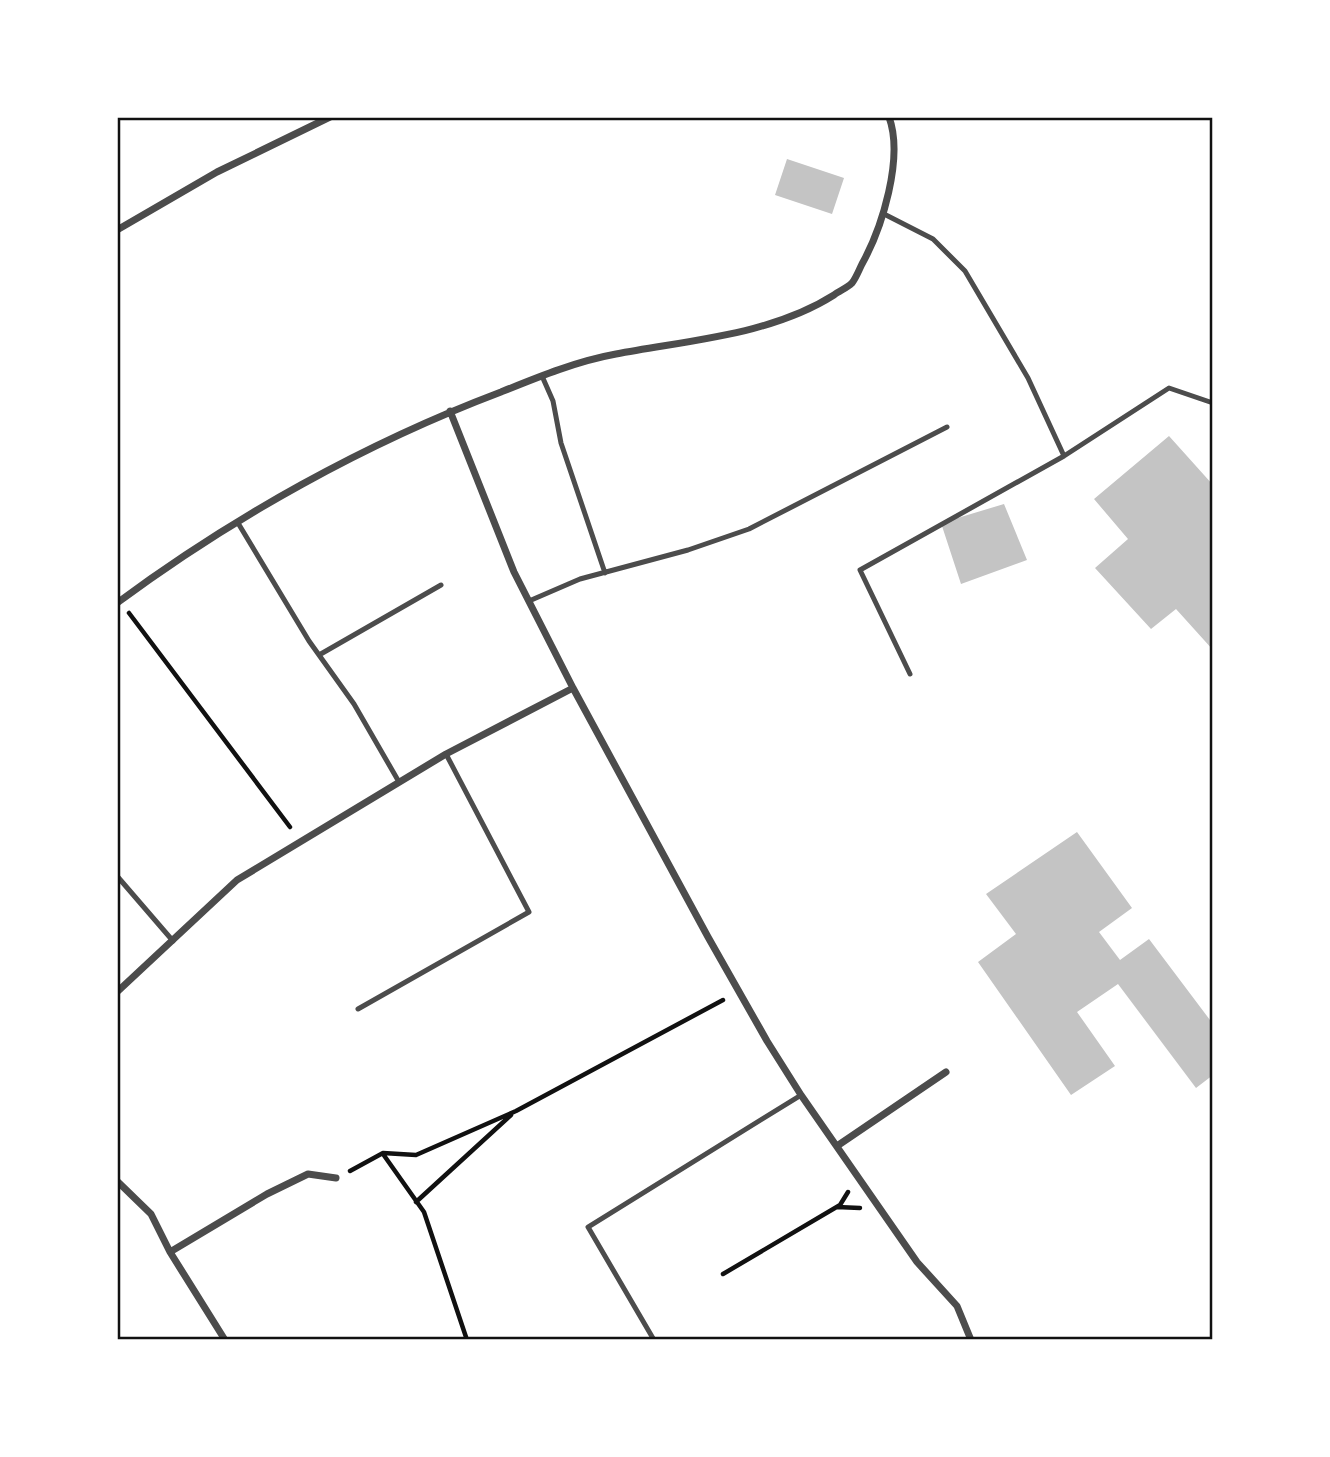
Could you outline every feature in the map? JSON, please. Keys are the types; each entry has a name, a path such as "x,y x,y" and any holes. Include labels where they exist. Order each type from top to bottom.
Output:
{"street":[{"path":"117,230 217,172 330,117"},
{"path":"119,602 145,582 238,523 387,440 450,411 542,376 608,355 762,328 813,309 851,283 872,247 884,214 893,169 891,125 888,117"},
{"path":"450,411 514,572 573,688 739,992 802,1095 917,1262 957,1306 971,1340"},
{"path":"117,992 237,880 446,754 573,688"},
{"path":"837,1146 946,1072"},
{"path":"170,1252 267,1194 307,1174 336,1178"},
{"path":"117,1181 151,1214 170,1252 225,1340"}],"lane":[{"path":"884,214 933,239 965,271 1028,378 1065,456"},
{"path":"542,376 553,401 561,443 605,573"},
{"path":"910,674 860,570 1065,456 1169,388 1213,403"},
{"path":"529,601 580,579 688,550 749,529 947,427"},
{"path":"238,523 318,655 354,704 399,782"},
{"path":"318,655 441,585"},
{"path":"358,1009 529,912 446,754"},
{"path":"117,876 173,941"},
{"path":"654,1340 588,1227 802,1095"}],"path":[{"path":"119,602 301,842"},
{"path":"336,1178 383,1153 416,1155 516,1111 739,992"},
{"path":"416,1202 516,1111"},
{"path":"383,1153 424,1212 467,1340"},
{"path":"723,1274 840,1205 858,1177"}],"building":[{"path":"787,159 844,178 832,214 775,195"},
{"path":"1169,436 1213,485 1213,650 1176,609 1151,629 1095,568 1128,539 1094,499"},
{"path":"1004,504 1027,560 961,584 941,523"},
{"path":"1077,832 1132,908 1099,932 1120,960 1149,939 1213,1024 1213,1075 1196,1088 1118,984 1077,1012 1115,1066 1071,1095 978,962 1016,934 986,894"}]}
